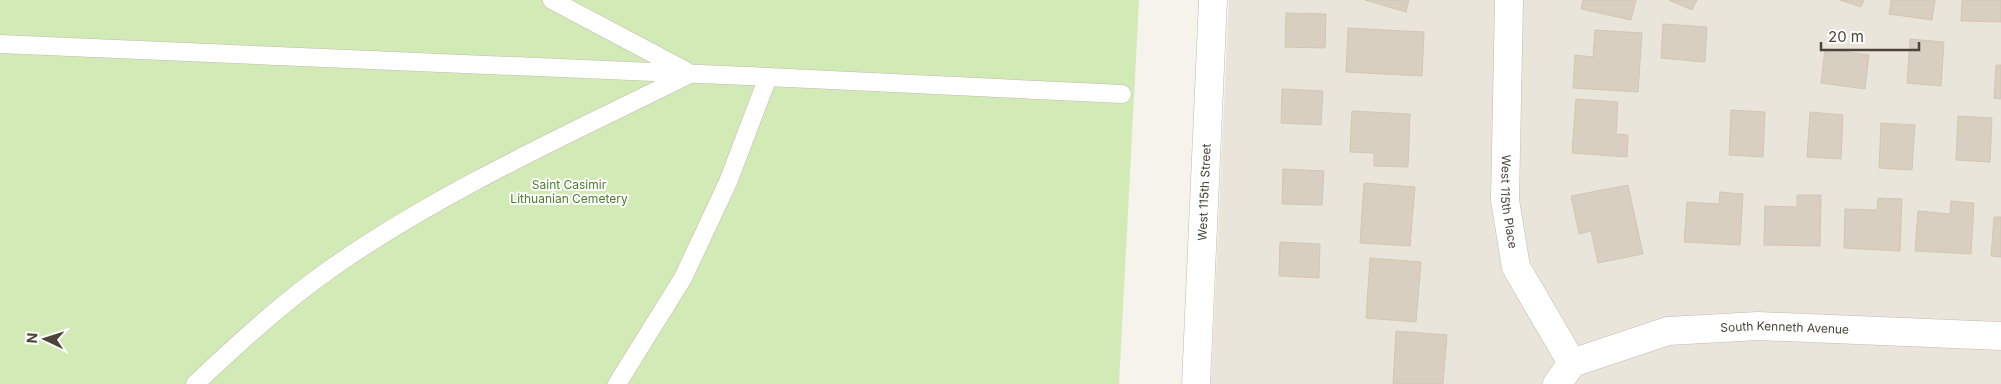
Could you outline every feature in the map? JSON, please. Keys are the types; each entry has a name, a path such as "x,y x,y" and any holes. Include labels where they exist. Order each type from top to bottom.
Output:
{"street":[{"name":"West 115th Street","path":"1196,384 1213,0"},
{"name":"West 115th Place","path":"1509,0 1505,200 1516,267 1565,373"},
{"name":"South Kenneth Avenue","path":"1565,373 1668,331 1758,326 2001,336"}],"lane":[{"path":"552,0 691,73"},
{"path":"0,44 768,76 1122,94"},
{"path":"195,384 254,329 336,265 435,202 691,73"},
{"path":"617,384 683,278 728,182 768,76"}],"shaded area":[{"path":"1229,0 2001,0 2001,384 1211,384"}],"green space":[{"name":"Saint Casimir Lithuanian Cemetery","path":"0,0 1139,0 1119,384 0,384"}],"building":[{"path":"1365,0 1409,0 1406,12"},
{"path":"1583,0 1636,0 1631,20 1581,9"},
{"path":"1669,0 1697,0 1692,10"},
{"path":"1840,0 1864,0 1861,7"},
{"path":"1891,0 1935,0 1932,20 1889,14"},
{"path":"1962,0 2001,0 2001,22 1961,21"},
{"path":"1286,13 1326,14 1325,48 1285,47"},
{"path":"1663,24 1707,27 1705,62 1661,58"},
{"path":"1348,28 1424,32 1422,76 1346,72"},
{"path":"1595,30 1642,33 1638,92 1573,88 1575,55 1593,57"},
{"path":"1910,39 1944,42 1941,86 1907,83"},
{"path":"1825,49 1869,55 1865,89 1821,83"},
{"path":"1996,65 2001,65 2001,99 1994,98"},
{"path":"1282,89 1323,91 1321,125 1281,123"},
{"path":"1576,99 1618,102 1616,134 1628,135 1627,157 1572,153"},
{"path":"1731,110 1765,112 1763,157 1729,155"},
{"path":"1352,111 1410,114 1408,167 1374,166 1374,153 1350,152"},
{"path":"1810,112 1843,115 1841,159 1807,157"},
{"path":"1958,116 1992,118 1990,162 1956,160"},
{"path":"1881,123 1915,125 1912,170 1879,168"},
{"path":"1283,169 1324,171 1322,205 1282,204"},
{"path":"1364,183 1415,187 1410,246 1360,243"},
{"path":"1628,185 1643,254 1598,263 1591,231 1579,234 1571,196"},
{"path":"1720,192 1743,194 1740,245 1684,242 1687,202 1719,204"},
{"path":"1797,195 1821,195 1820,246 1764,245 1765,206 1797,207"},
{"path":"1878,198 1902,199 1900,251 1844,248 1845,209 1877,210"},
{"path":"1951,201 1974,203 1971,254 1915,251 1918,211 1950,214"},
{"path":"1994,217 2001,217 2001,257 1991,256"},
{"path":"1280,242 1320,244 1319,278 1279,276"},
{"path":"1370,258 1421,262 1416,322 1366,318"},
{"path":"1396,331 1447,335 1443,384 1393,384"}]}
